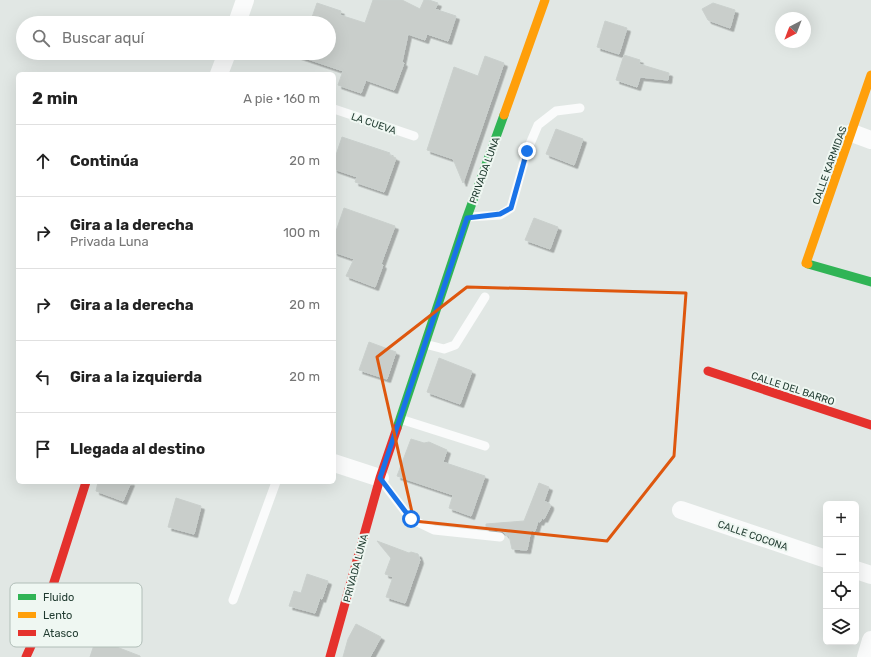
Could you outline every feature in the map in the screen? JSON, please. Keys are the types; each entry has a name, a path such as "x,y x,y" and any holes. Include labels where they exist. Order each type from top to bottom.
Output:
{"street":[{"path":"239,16 245,0"},
{"name":"PRIVADA LUNA","path":"330,657 380,478 467,218 545,0"},
{"path":"223,72 226,60"},
{"name":"CALLE KARMIDAS","path":"871,75 806,263 871,282"},
{"path":"852,133 871,140"},
{"name":"CALLE DEL BARRO","path":"708,371 871,425"},
{"path":"336,464 380,478"},
{"path":"54,583 85,484"},
{"name":"CALLE COCONA","path":"680,510 823,558"},
{"path":"859,571 871,575"},
{"path":"866,657 871,640"},
{"path":"26,657 31,647"}],"lane":[{"path":"467,218 500,214 511,208 527,151 538,125 556,111 580,108"},
{"name":"LA CUEVA","path":"336,110 414,136"},
{"path":"425,344 444,349 455,345 485,297"},
{"path":"400,419 485,446"},
{"path":"380,478 411,519 434,530 500,537"},
{"path":"233,600 275,484"}],"highlighted area":[{"path":"467,287 686,293 674,456 607,541 414,521 377,357"}],"building":[{"path":"373,0 402,0 420,9 424,0 429,0 438,3 435,9 456,16 448,41 427,34 425,40 408,34 402,62 404,63 394,90 366,80 361,93 338,85 343,71 311,60 336,60 336,16 312,16 317,3 341,11 340,15 365,23"},
{"path":"713,3 735,10 730,28 708,20 702,9"},
{"path":"605,21 627,28 619,54 597,47"},
{"path":"624,55 640,60 639,64 669,73 668,80 640,77 637,87 616,80"},
{"path":"485,56 504,63 463,183 453,159 427,150 454,67 478,76"},
{"path":"556,129 583,139 574,165 546,154"},
{"path":"342,137 390,153 389,155 396,158 384,192 355,182 357,177 336,170 336,155"},
{"path":"344,208 395,226 381,264 383,265 375,287 346,276 354,259 336,253 336,231"},
{"path":"534,218 558,227 550,249 525,240"},
{"path":"369,342 396,352 387,379 359,370"},
{"path":"439,358 472,371 460,404 427,392"},
{"path":"411,439 424,443 429,442 447,450 443,462 485,476 471,516 449,508 453,495 397,476"},
{"path":"539,483 549,487 544,501 550,504 550,507 544,519 542,518 540,522 538,521 535,531 531,530 527,550 512,549 509,535 506,535 501,531 486,529 486,524 524,521"},
{"path":"98,484 130,484 123,501 96,491"},
{"path":"176,498 201,506 194,534 168,527"},
{"path":"377,541 409,553 411,552 418,554 420,560 405,603 386,597 393,577 385,574 391,558"},
{"path":"307,574 328,581 322,599 320,598 315,613 289,606 294,591 301,593"},
{"path":"356,624 381,637 370,657 343,657 348,639"},
{"path":"93,647 117,647 140,656 140,657 90,657"}],"traffic: fast":[{"path":"397,428 467,217 504,115"},
{"path":"808,264 871,282"}],"traffic: slow":[{"path":"504,115 545,0"},
{"path":"808,264 806,263 871,75"}],"traffic: jam":[{"path":"708,371 871,425"},
{"path":"330,657 380,478 397,428"},
{"path":"54,583 85,484"},
{"path":"26,657 31,647"}],"route":[{"path":"411,519 380,478 467,218 500,214 511,208 527,151"}]}
